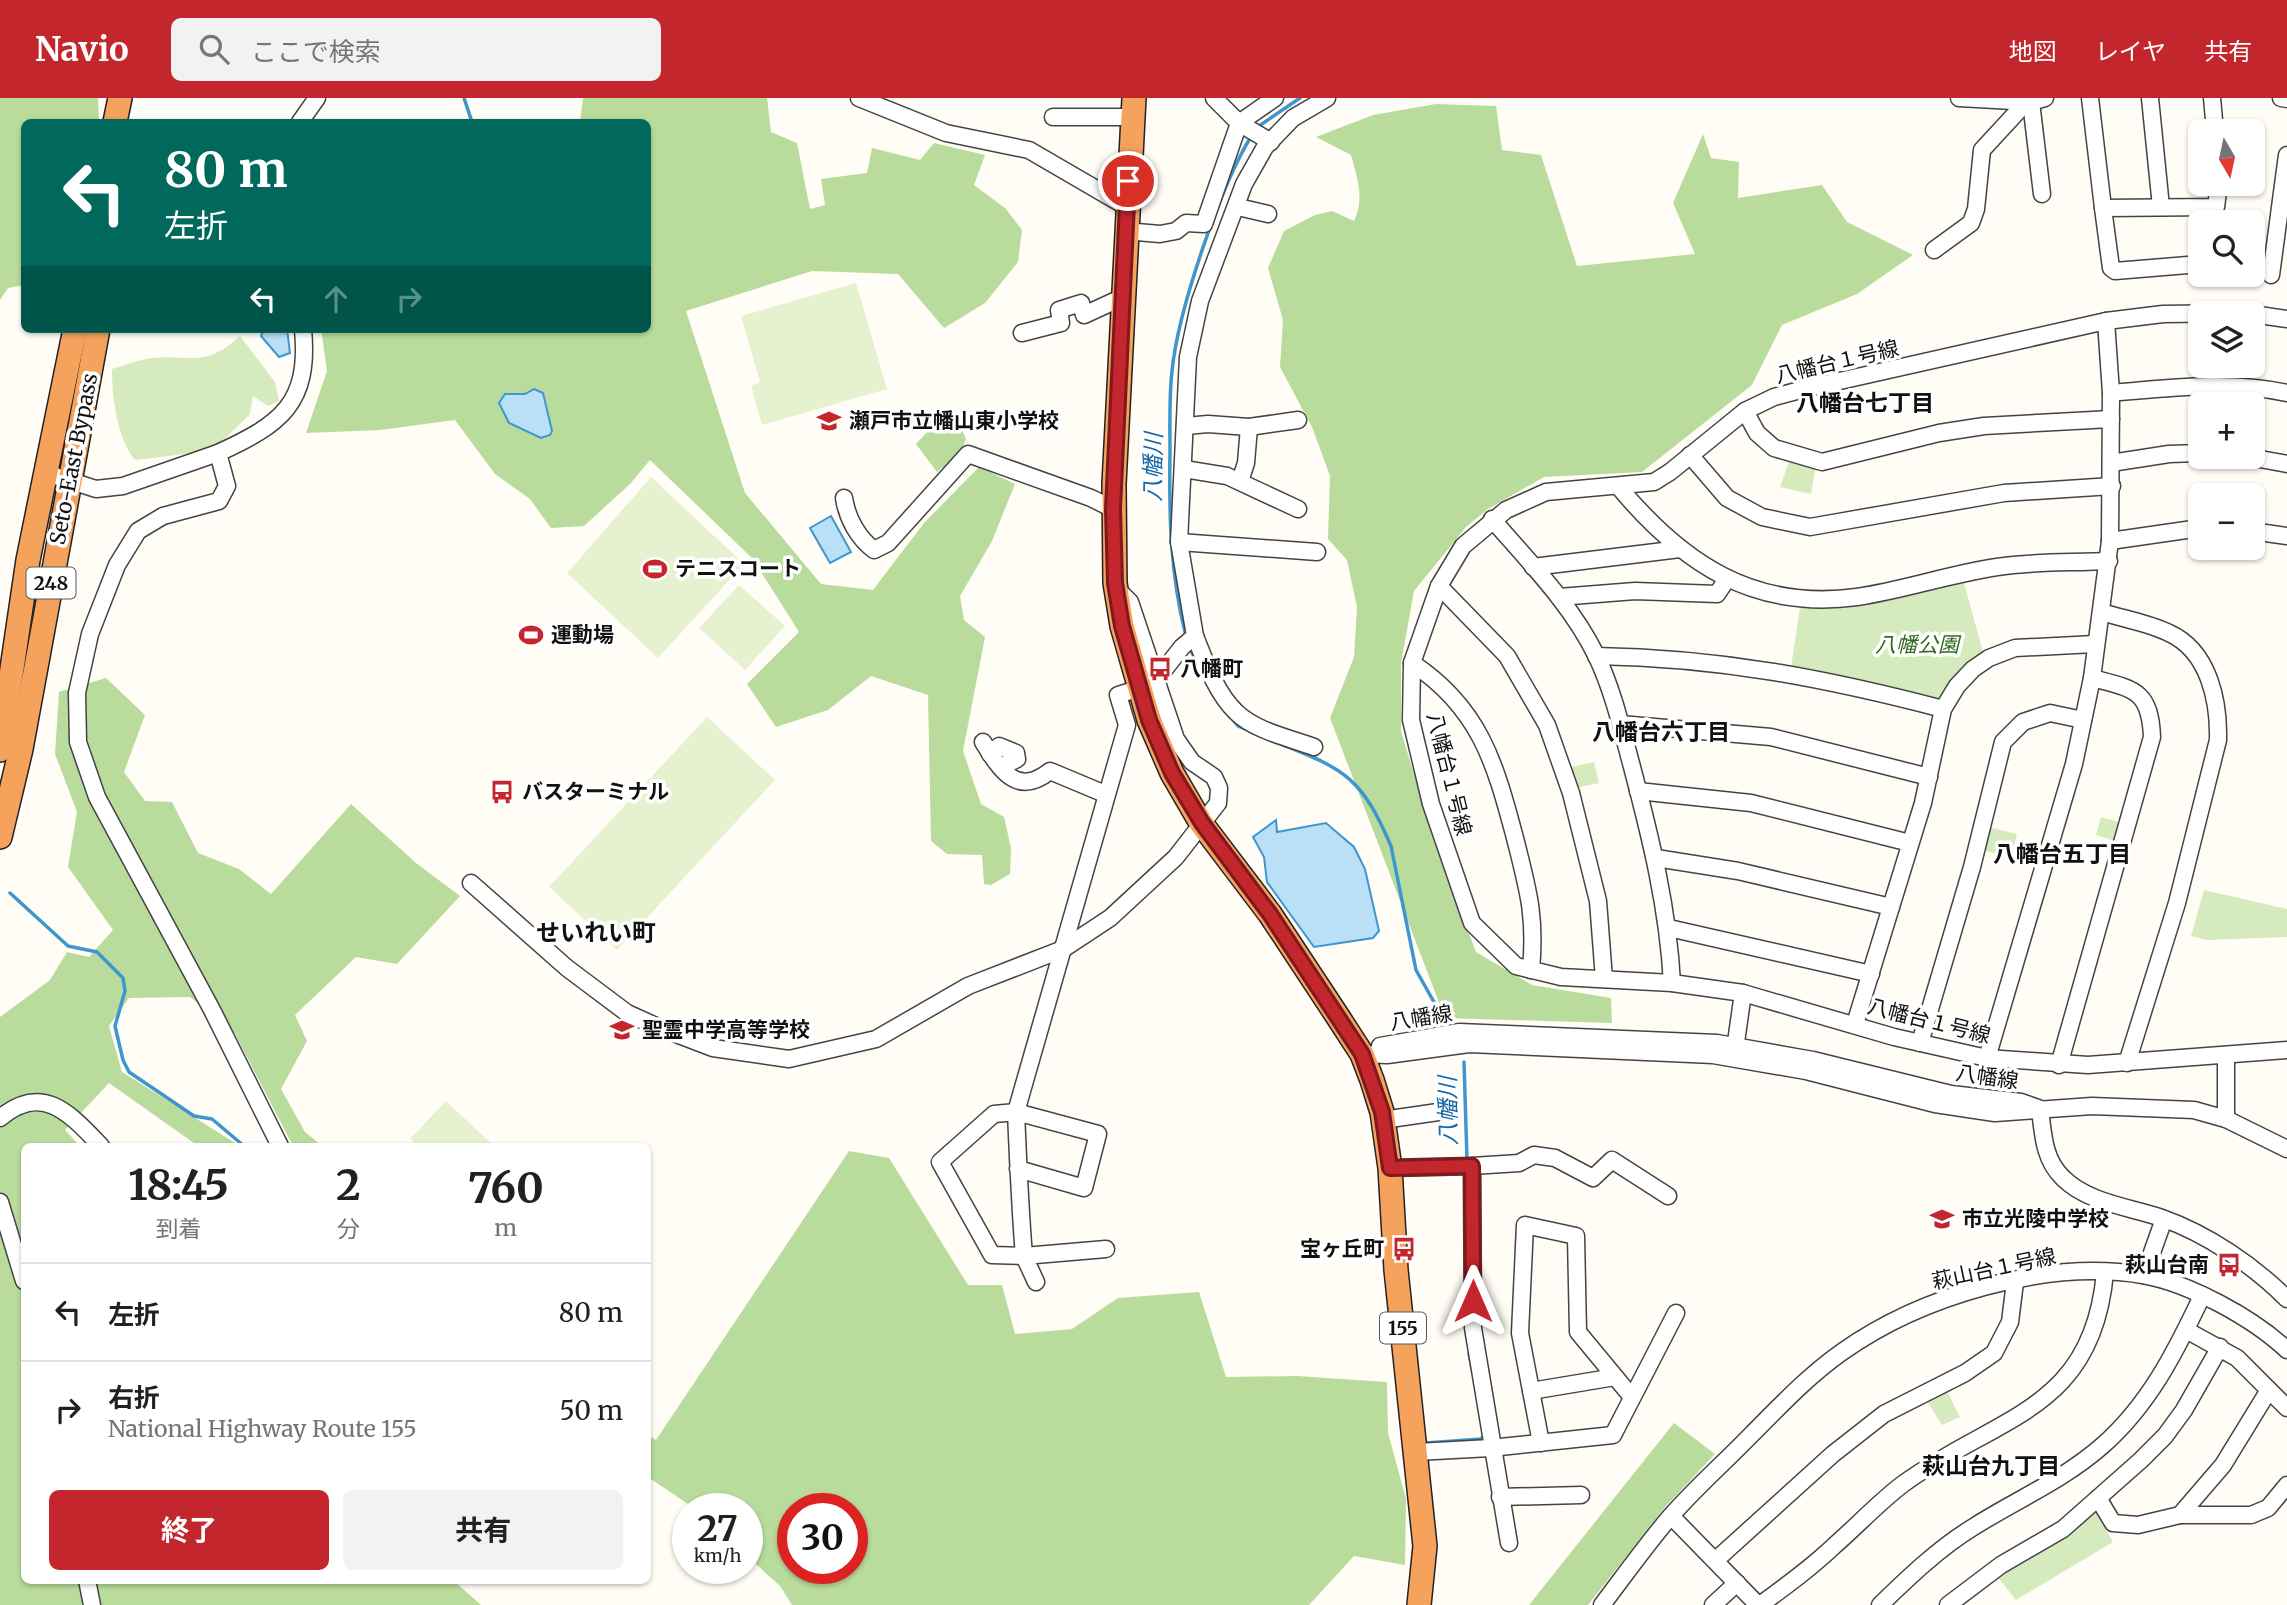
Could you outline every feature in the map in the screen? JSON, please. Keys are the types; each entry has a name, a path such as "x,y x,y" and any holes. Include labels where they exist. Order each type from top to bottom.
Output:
{"highway":[{"path":"116,119 120,98"},
{"path":"131,119 133,98"},
{"name":"155","path":"1133,108 1121,298 1113,509 1117,594 1148,684 1149,720 1172,773 1202,823 1270,914 1362,1054 1383,1120 1390,1168 1396,1270 1425,1546 1419,1605"},
{"name":"Seto-East Bypass","path":"0,750 28,560 74,333"},
{"name":"Seto-East Bypass","path":"0,837 21,749 97,333"}],"street":[{"path":"302,119 317,98"},
{"path":"859,98 946,133 1029,150 1127,207"},
{"path":"1214,98 1255,132"},
{"path":"1275,98 1255,132 1217,221 1188,357 1179,542 1189,640 1234,711 1261,728 1314,747"},
{"path":"1255,132 1293,118 1327,98"},
{"path":"1959,98 2032,101"},
{"path":"2090,98 2110,268 2115,271 2188,265"},
{"path":"2150,98 2161,207"},
{"path":"2211,98 2214,119"},
{"path":"2281,98 2287,99"},
{"path":"2032,101 2035,184"},
{"path":"1934,250 1971,223 1976,209 1982,150 2018,111 2032,101"},
{"path":"1053,117 1133,108"},
{"path":"1125,231 1160,234 1176,231 1186,223 1204,224 1217,221 1238,207 1255,132"},
{"path":"2271,275 2287,155"},
{"path":"1238,207 1268,214"},
{"path":"2103,208 2161,207 2188,211"},
{"path":"1022,333 1061,323 1059,310 1081,303 1084,315 1121,298"},
{"name":"八幡台１号線","path":"2188,314 2106,321 1774,397 1745,411 1654,482 1546,492 1492,519 1463,546 1439,586 1412,663 1411,720 1431,804 1472,923 1516,966 1561,977 1672,982 1743,993 1920,1043 1987,1058 2059,1065 2127,1063 2287,1050"},
{"path":"2265,316 2287,319"},
{"path":"1987,1058 2074,764 2092,678 2110,541 2111,393 2106,321"},
{"path":"46,473 96,489 123,486 218,453 262,432 276,421 299,390 306,360 303,333"},
{"path":"2111,393 2198,386 2265,388 2287,393"},
{"path":"1745,411 1757,433 1774,448 1822,462 1940,433 1984,426 2111,419"},
{"path":"1186,426 1208,424 1250,427 1298,420"},
{"path":"1240,481 1246,463 1250,427"},
{"path":"218,453 227,486 219,501 163,516 138,531 117,565 90,634 77,693 78,742 97,797 212,1010 278,1143"},
{"path":"844,498 846,514 874,550 888,543 968,453 1091,498 1113,509"},
{"path":"2111,463 2188,453"},
{"path":"1690,455 1727,498 1762,517 1810,527 2004,493 2112,486"},
{"path":"2265,460 2287,464"},
{"path":"1184,469 1240,481 1298,509"},
{"path":"1618,486 1641,514 1680,550 1727,579 1775,595 1829,600 2000,567 2109,561"},
{"path":"1492,519 1559,597 1596,656 1620,724 1656,858 1669,928 1672,982"},
{"path":"2110,541 2188,530"},
{"path":"2265,533 2287,537"},
{"path":"1179,542 1317,552"},
{"path":"1534,566 1680,550"},
{"path":"1559,597 1635,591 1717,594 1727,579"},
{"path":"1439,586 1507,656 1547,725 1571,793 1598,901 1604,979"},
{"path":"2102,612 2169,632 2183,641 2205,670 2219,715 2218,740 2177,902 2127,1063"},
{"path":"1036,1282 1024,1256 1016,1112 1105,794 1127,725 1118,695 1148,684 1189,640"},
{"path":"1855,1024 1929,777 1943,709 1965,676 1989,658 2015,648 2095,643"},
{"path":"1596,656 1656,657 1782,671 1943,709"},
{"path":"1412,663 1449,692 1469,715 1488,746 1531,892 1535,929 1531,970"},
{"path":"2059,1065 2152,737 2151,712 2134,690 2092,678"},
{"path":"471,883 500,912 627,1013 713,1048 789,1059 876,1039 968,986 1063,949 1110,918 1176,856 1218,803 1219,788 1214,777 1192,762 1176,739 1148,684"},
{"path":"1920,1043 1972,867 2003,743 2023,722 2050,713 2083,720"},
{"path":"1620,724 1771,737 1929,777"},
{"path":"986,748 999,746 1016,753 1017,759 1001,767 1013,780 1025,783 1037,781 1050,771 1105,794"},
{"path":"1638,791 1751,803 1910,843"},
{"path":"1656,858 1738,871 1891,907"},
{"path":"1669,928 1871,974"},
{"path":"1734,1052 1743,993"},
{"name":"八幡線","path":"1362,1054 1381,1045 1458,1032 1813,1060 1951,1094 2021,1102 2040,1109 2154,1107 2194,1110 2226,1119 2287,1149"},
{"path":"2226,1056 2226,1119"},
{"path":"0,1118 15,1105 40,1101 61,1108 98,1143"},
{"path":"2040,1109 2049,1161 2063,1178 2081,1192 2164,1219 2245,1264 2287,1299"},
{"path":"1018,1169 1084,1188 1098,1134 1016,1112 994,1114 940,1162 992,1255 1024,1256 1106,1249"},
{"path":"1383,1120 1438,1112"},
{"path":"1390,1168 1519,1163 1534,1155 1555,1158 1593,1178 1612,1160 1668,1196"},
{"path":"1472,1166 1473,1328 1491,1448 1509,1542"},
{"path":"0,1202 21,1271"},
{"path":"2144,1275 2164,1219"},
{"path":"1541,1443 1520,1333 1525,1225 1576,1236 1578,1332 1631,1396"},
{"path":"1671,1516 1717,1559 1759,1605 1809,1568 1900,1486 1944,1457 2023,1415 2047,1398 2064,1380 2088,1343 2102,1302 2105,1272"},
{"name":"萩山台１号線","path":"1602,1605 1671,1516 1805,1381 1842,1352 1887,1323 1933,1302 2015,1282 2105,1272 2144,1275 2202,1296 2244,1317 2287,1350"},
{"path":"1717,1559 1833,1454 1884,1414 1965,1373 1994,1353 2010,1322 2015,1282"},
{"path":"1880,1605 1936,1553 1975,1525 2040,1491 2100,1448 2156,1384 2202,1296"},
{"path":"1416,1452 1491,1448 1613,1435 1676,1313"},
{"path":"2186,1330 2237,1357 2287,1408"},
{"path":"1948,1605 2001,1565 2053,1537 2165,1436 2196,1391 2220,1347"},
{"path":"1531,1391 1615,1377"},
{"path":"2180,1515 2223,1465 2269,1390"},
{"path":"2098,1498 2113,1523 2138,1525 2180,1515 2251,1515 2268,1508 2287,1485"},
{"path":"1500,1497 1581,1495"},
{"path":"1713,1605 1737,1583"},
{"path":"89,1584 92,1605"}],"green space":[{"path":"0,98 98,98 99,119 21,119 21,286 8,288 0,300"},
{"path":"583,98 767,98 771,132 797,143 810,209 825,205 821,179 867,173 872,148 920,160 934,143 985,155 974,185 1005,208 1022,230 1018,262 985,303 944,328 898,274 812,271 686,311 745,493 821,584 873,590 924,523 979,467 1015,484 992,541 960,596 964,620 985,637 963,751 981,804 1004,817 1011,848 1010,874 991,885 984,884 982,855 947,854 931,841 928,695 871,676 828,710 776,727 747,684 799,632 753,559 650,460 630,484 584,526 551,528 530,499 495,474 455,420 380,430 306,433 327,371 322,333 651,333 651,119 580,119"},
{"path":"1436,104 1496,106 1502,150 1541,155 1577,266 1695,254 1673,203 1703,134 1711,158 1739,162 1738,198 1822,185 1847,222 1913,255 1857,294 1782,325 1752,385 1642,472 1544,477 1488,509 1466,527 1414,591 1401,663 1401,731 1434,841 1476,952 1532,985 1611,998 1612,1023 1445,1018 1330,718 1354,657 1357,607 1347,560 1328,539 1330,476 1312,427 1280,367 1283,320 1268,268 1284,231 1315,215 1332,211 1354,221 1357,213 1359,188 1351,155 1316,137 1373,115"},
{"path":"856,283 887,389 762,425 751,386 760,382 741,316"},
{"path":"240,336 275,382 279,401 268,406 253,396 250,414 220,444 185,454 135,460 120,429 112,369 151,358 207,356 217,353"},
{"path":"942,416 956,417 966,439 960,453 937,472 916,444"},
{"path":"1790,459 1816,465 1811,494 1780,487"},
{"name":"テニスコート","path":"651,477 744,564 658,658 567,573"},
{"name":"八幡公園","path":"1964,583 1983,652 1954,677 1936,702 1791,667 1800,608 1864,606"},
{"path":"739,585 785,626 745,670 699,628"},
{"path":"106,678 145,715 124,772 145,801 172,802 198,853 239,869 271,894 351,804 416,863 460,896 397,964 356,957 295,1015 307,1041 281,1089 305,1132 318,1143 291,1143 235,1034 190,997 129,998 109,1026 122,1072 235,1143 194,1143 109,1083 65,1130 77,1143 21,1143 21,1584 457,1584 481,1605 0,1605 0,1017 50,980 67,952 89,957 113,930 68,867 77,812 55,754 59,692"},
{"path":"707,717 775,780 617,950 549,887"},
{"path":"1594,762 1599,783 1576,788 1571,767"},
{"path":"2101,817 2125,824 2119,842 2096,835"},
{"path":"1988,827 2017,834 2011,858 1983,850"},
{"path":"2204,890 2287,909 2287,937 2206,940 2191,936"},
{"path":"446,1101 491,1143 415,1143 410,1139"},
{"path":"849,1151 889,1158 968,1285 1002,1285 1015,1334 1072,1329 1118,1298 1199,1292 1226,1377 1297,1376 1387,1382 1388,1433 1406,1499 1405,1565 1354,1556 1309,1605 792,1605 778,1584 868,1584 868,1493 777,1493 777,1583 763,1571 763,1493 672,1493 651,1479 651,1437 656,1440"},
{"path":"1946,1389 1960,1417 1942,1425 1925,1398"},
{"path":"1674,1423 1715,1454 1665,1507 1588,1605 1529,1605"},
{"path":"2095,1510 2113,1542 2016,1600 1997,1576 2062,1539"}],"water":[{"path":"262,333 288,333 290,353 279,357 261,336"},
{"path":"534,389 543,393 552,431 550,435 541,438 509,423 499,403 505,394 525,394"},
{"path":"831,516 851,552 830,563 810,528"},
{"path":"1276,820 1277,832 1326,823 1354,847 1365,869 1379,931 1373,938 1314,947 1267,882 1264,857 1253,837"}],"waterway":[{"path":"464,98 471,119"},
{"name":"八幡川","path":"1256,128 1300,98"},
{"name":"八幡川","path":"1186,636 1172,544 1172,371 1183,316 1202,250 1227,185 1252,135"},
{"name":"八幡川","path":"1189,647 1200,668"},
{"name":"八幡川","path":"1228,714 1238,726 1261,736"},
{"name":"八幡川","path":"1281,744 1337,770 1361,791 1371,805 1391,846 1416,970 1444,1020"},
{"path":"10,893 68,946 97,952 123,978 125,991 115,1026 123,1060 129,1072 194,1116 212,1119 240,1143"},
{"name":"八幡川","path":"1464,1062 1467,1160"},
{"name":"八幡川","path":"1469,1354 1473,1373"},
{"name":"八幡川","path":"1426,1443 1481,1439 1484,1435"}],"place":[{"name":"瀬戸市立幡山東小学校","path":"829,421"},
{"name":"テニスコート","path":"655,569"},
{"name":"運動場","path":"531,635"},
{"name":"八幡町","path":"1160,669"},
{"name":"バスターミナル","path":"502,792"},
{"name":"聖霊中学高等学校","path":"622,1030"},
{"name":"市立光陵中学校","path":"1942,1219"},
{"name":"宝ヶ丘町","path":"1404,1249"},
{"name":"萩山台南","path":"2229,1265"}],"district":[{"name":"八幡台七丁目","path":"1865,403"},
{"name":"八幡台六丁目","path":"1661,732"},
{"name":"八幡台五丁目","path":"2062,854"},
{"name":"せいれい町","path":"596,933"},
{"name":"萩山台九丁目","path":"1991,1466"}],"route":[{"path":"1128,181 1115,435 1115,583 1122,626 1149,720 1172,773 1202,823 1270,914 1362,1054 1382,1112 1390,1168 1472,1166 1473,1301"}]}
